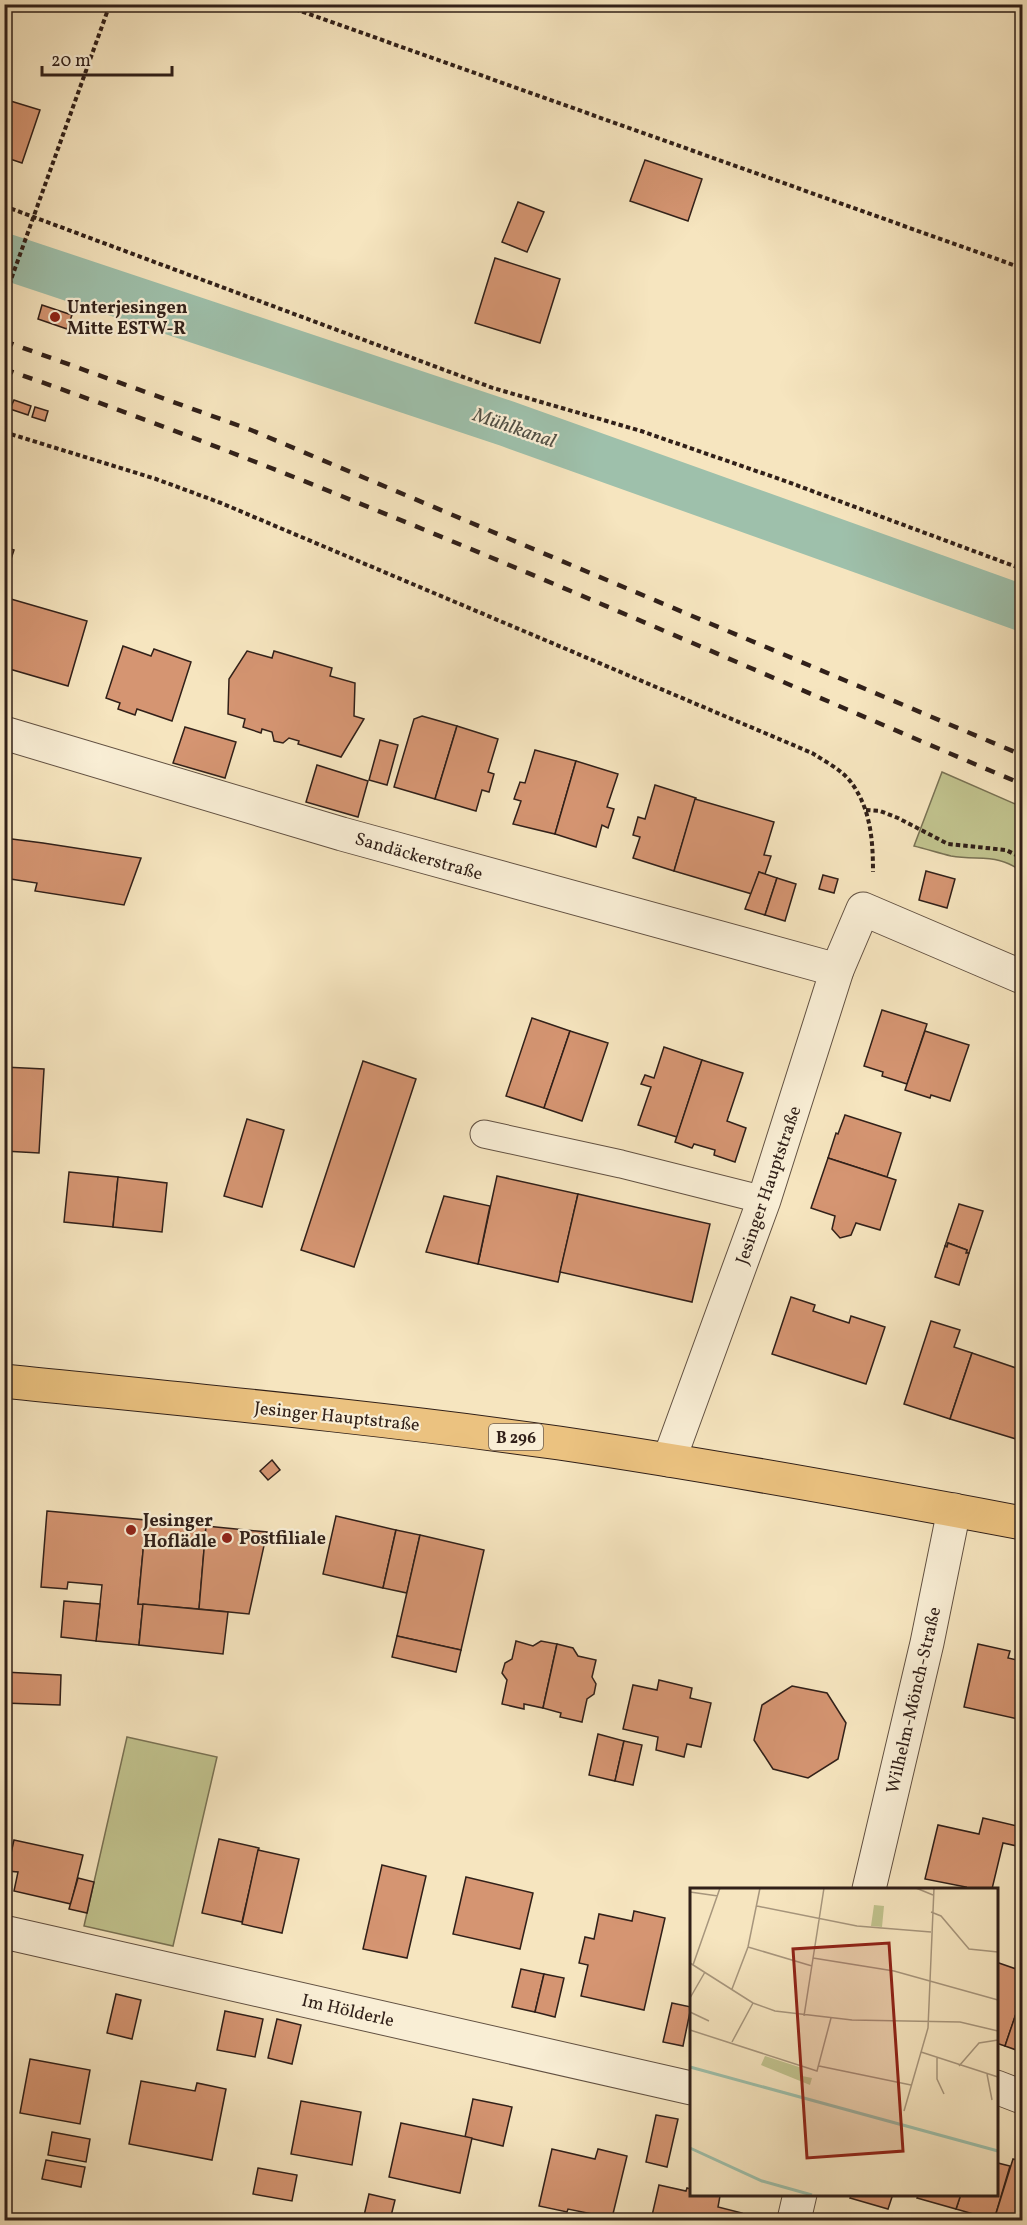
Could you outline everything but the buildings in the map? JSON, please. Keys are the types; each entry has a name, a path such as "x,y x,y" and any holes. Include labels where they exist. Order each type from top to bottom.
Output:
{"main road":[{"name":"Jesinger Hauptstraße","path":"4,1381 454,1429 669,1460 1023,1523"}],"street":[{"name":"Sandäckerstraße","path":"4,733 342,834 837,970"},
{"name":"Jesinger Hauptstraße","path":"669,1460 764,1200 837,970 863,909"},
{"path":"863,909 1023,977"},
{"name":"Wilhelm-Mönch-Straße","path":"870,1888 925,1654 954,1510"},
{"name":"Im Hölderle","path":"4,1932 690,2088"},
{"path":"997,2087 1023,2097"},
{"path":"794,2220 800,2195"}],"lane":[{"path":"484,1134 621,1164 764,1200"}],"path":[{"path":"4,299 110,4"},
{"path":"280,4 1023,268"},
{"path":"4,206 493,388 641,431 788,482 1023,569"},
{"path":"4,432 156,479 221,503 812,753 837,769 853,784 866,810 873,843 873,879 863,909"},
{"path":"866,810 880,811 898,818 948,844 1006,850 1023,858"}],"green space":[{"path":"942,772 1022,807 1022,872 997,860 951,856 914,846"},
{"path":"127,1737 217,1757 173,1946 84,1926"}],"waterway":[{"name":"Mühlkanal","path":"4,256 508,424 1022,608"}],"railway":[{"path":"4,341 251,430 1022,755"},
{"path":"4,369 134,415 390,516 1022,784"}],"place":[{"name":"Unterjesingen Mitte ESTW-R","path":"55,317"},
{"name":"Jesinger Hoflädle","path":"131,1530"},
{"name":"Postfiliale","path":"227,1538"}]}
